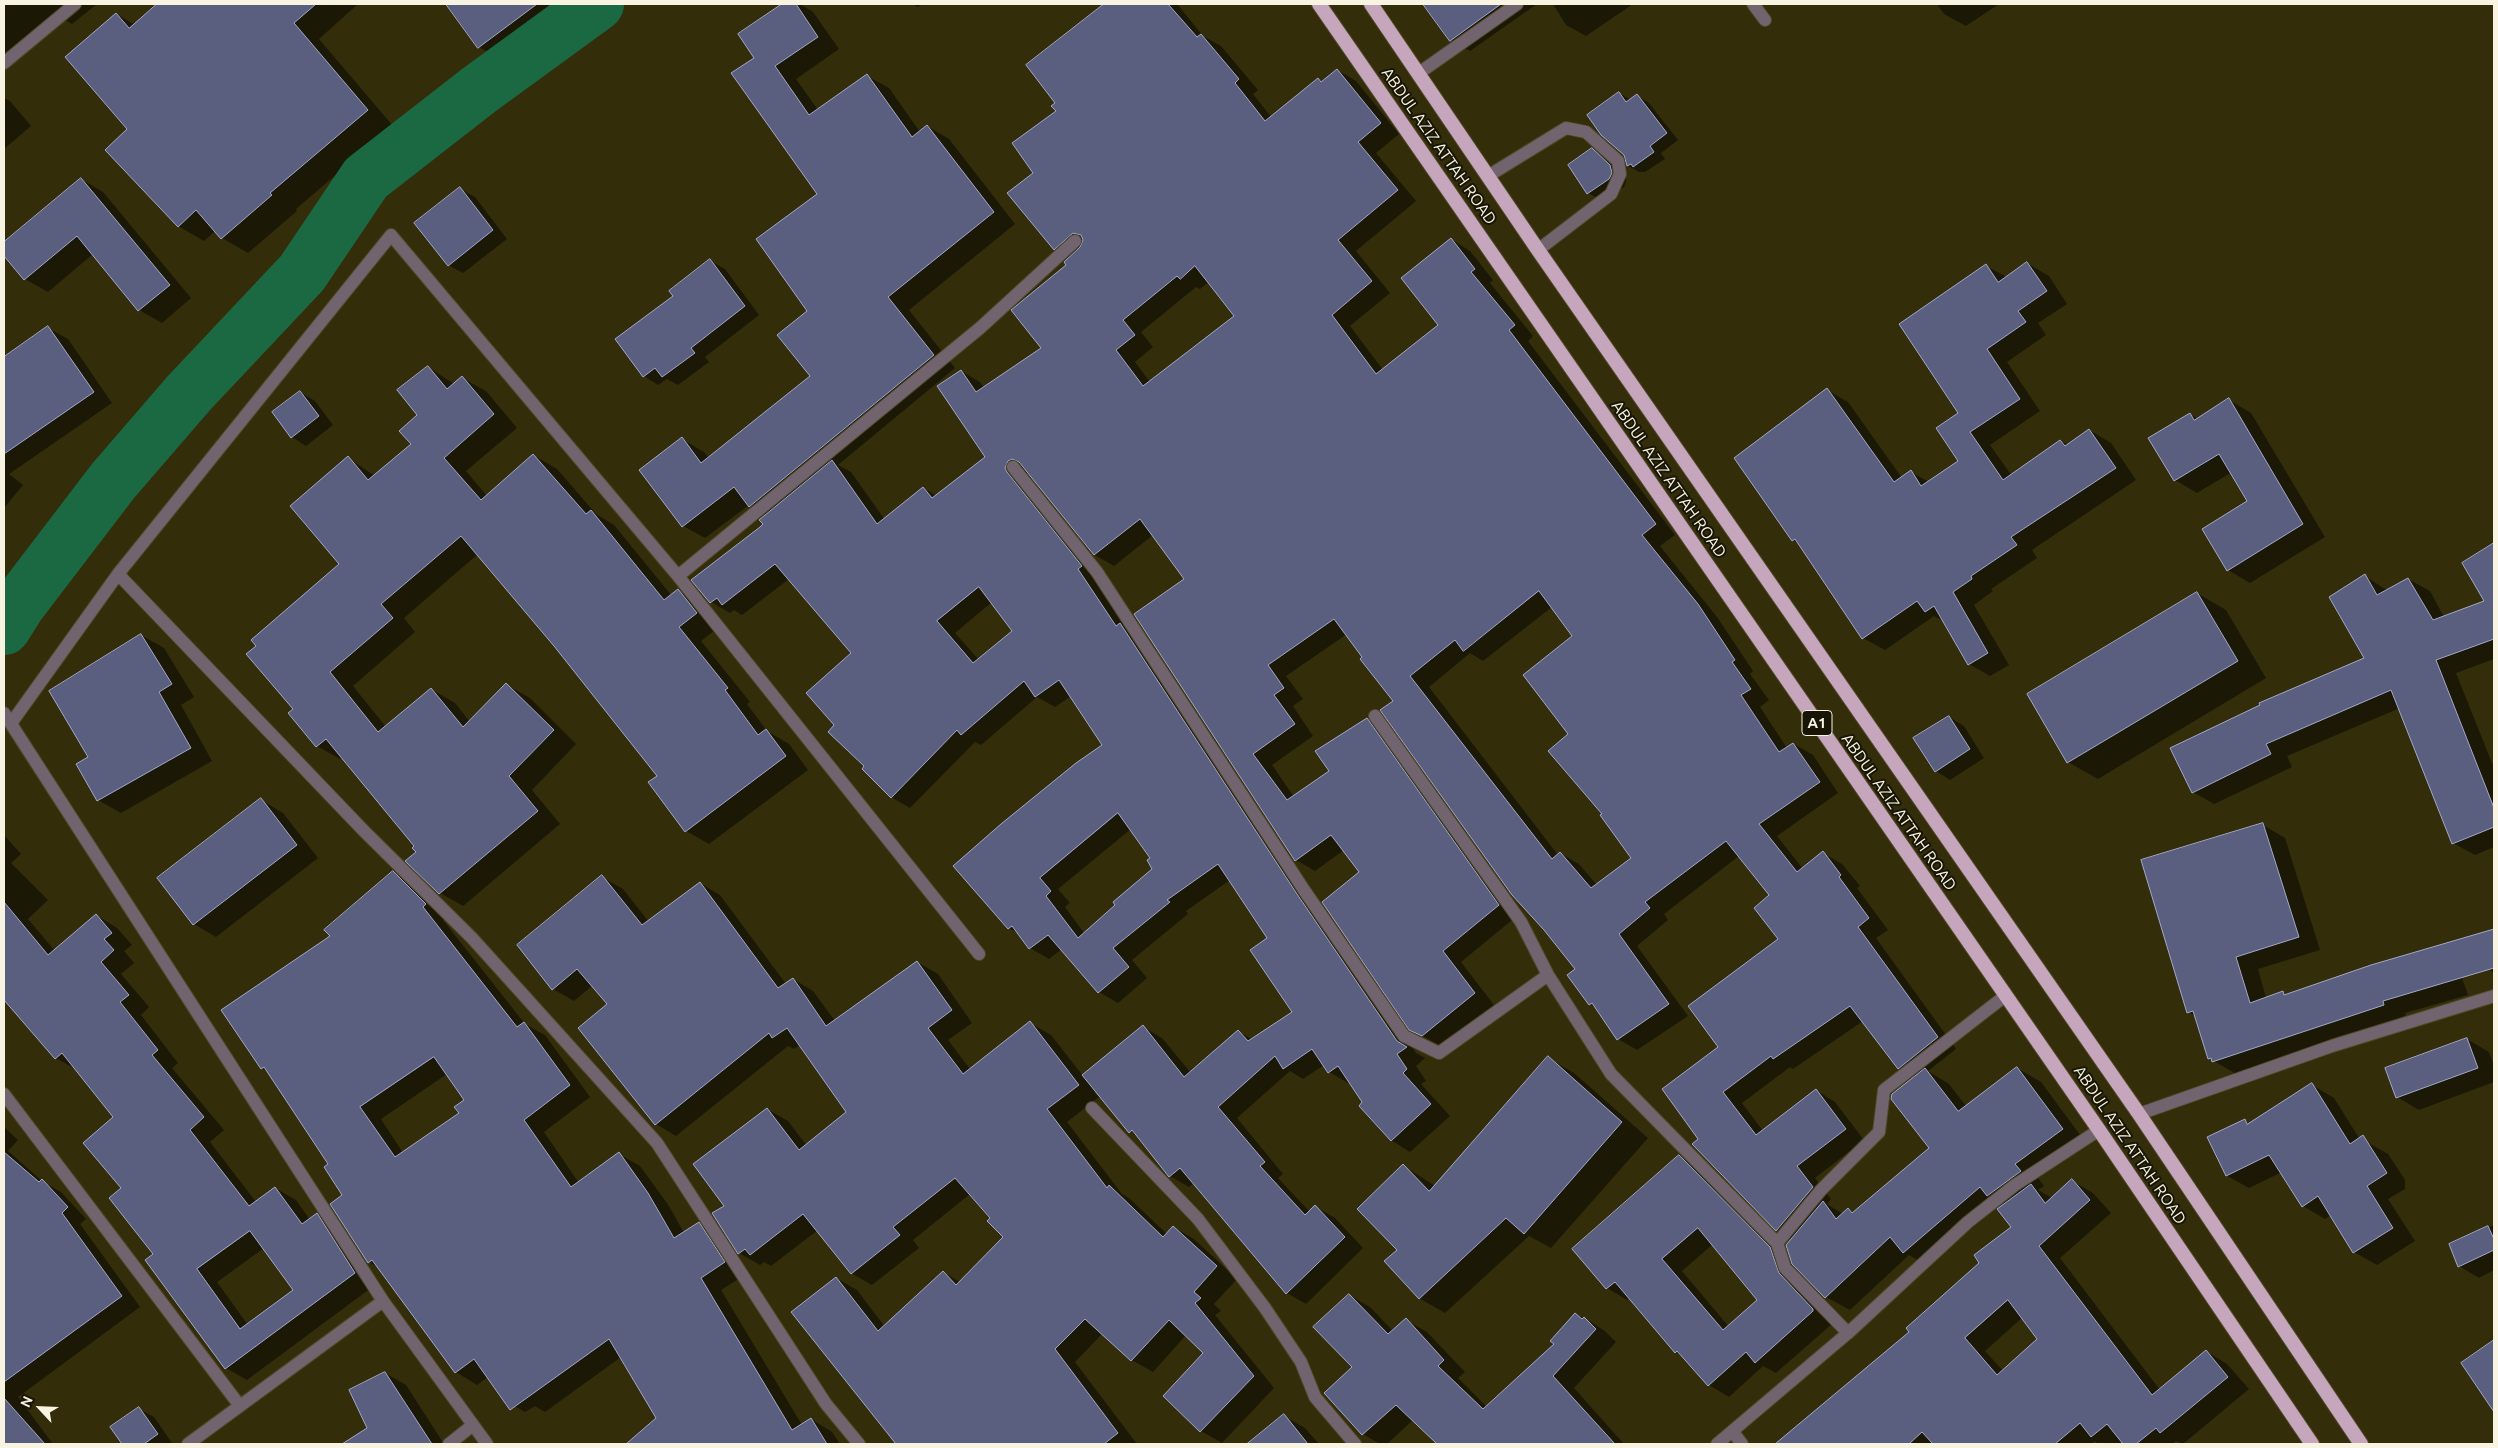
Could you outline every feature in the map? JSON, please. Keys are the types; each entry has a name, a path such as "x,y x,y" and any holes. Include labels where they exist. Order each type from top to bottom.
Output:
{"highway":[{"name":"ABDUL AZIZ ATTAH ROAD","path":"1319,4 2005,996 2100,1130 2312,1444"},
{"name":"ABDUL AZIZ ATTAH ROAD","path":"1371,4 1420,73 1538,250 2139,1114 2361,1444"}],"street":[{"path":"4,63 75,4"},
{"path":"1420,73 1517,4"},
{"path":"1753,4 1765,20"},
{"path":"1488,176 1566,128 1586,132 1618,161 1620,174 1611,194 1538,250"},
{"path":"488,1444 383,1301 8,717 118,574 391,235 678,576 979,954"},
{"path":"678,576 980,328 1075,241"},
{"path":"1013,467 1097,572 1304,890 1404,1036 1439,1053 1548,975"},
{"path":"118,574 356,823 472,938 657,1143 826,1404 858,1444"},
{"path":"1375,716 1521,922 1548,975 1611,1074 1777,1243 1785,1268 1848,1333"},
{"path":"1777,1243 1821,1190 1879,1132 1884,1090 2005,996"},
{"path":"2139,1114 2332,1046 2494,996"},
{"path":"4,1094 240,1406"},
{"path":"1092,1108 1198,1219 1265,1308 1302,1362 1315,1397 1354,1444"},
{"path":"1717,1444 1848,1333 1991,1203 2014,1185 2100,1130"},
{"path":"188,1444 383,1301"},
{"path":"449,1444 473,1425"},
{"path":"1733,1432 1742,1444"}],"building":[{"path":"157,4 316,4 294,23 368,110 270,193 272,195 221,239 196,210 178,227 105,150 127,129 65,57 116,13 129,28"},
{"path":"446,4 537,4 478,48"},
{"path":"782,4 796,4 818,37 775,66 809,115 867,74 912,137 927,125 994,212 888,297 934,355 749,507 734,487 682,527 639,470 682,437 701,463 810,376 777,335 807,311 756,239 817,194 731,73 754,58 738,34"},
{"path":"1104,4 1168,4 1197,37 1201,34 1239,79 1235,83 1265,121 1318,78 1321,82 1337,69 1381,123 1358,142 1398,190 1338,240 1372,281 1332,315 1376,374 1438,325 1401,278 1451,238 1475,269 1471,272 1515,325 1509,330 1656,524 1642,535 1698,604 1735,660 1732,662 1751,689 1741,695 1779,752 1793,743 1820,782 1759,824 1797,872 1823,851 1841,875 1839,877 1869,918 1858,927 1938,1037 1898,1069 1850,1006 1773,1059 1771,1056 1723,1092 1756,1135 1816,1089 1846,1129 1797,1166 1813,1187 1776,1231 1692,1144 1698,1139 1662,1089 1718,1047 1688,1006 1778,939 1754,908 1769,895 1726,841 1645,902 1650,908 1619,934 1669,1004 1617,1040 1592,1003 1589,1005 1567,975 1575,969 1544,930 1512,895 1380,710 1393,701 1360,659 1362,657 1334,619 1268,665 1284,688 1274,695 1295,724 1253,754 1287,800 1329,771 1315,751 1367,718 1499,905 1443,951 1475,993 1422,1036 1409,1030 1322,902 1359,872 1331,835 1295,861 1134,614 1184,579 1140,519 1094,555 1019,462 1012,459 1008,461 1005,468 1007,472 1082,566 1078,569 1116,626 1120,623 1297,894 1397,1041 1407,1047 1397,1054 1407,1069 1403,1073 1431,1104 1391,1141 1359,1106 1362,1102 1338,1066 1328,1073 1312,1049 1283,1069 1275,1056 1218,1107 1265,1162 1260,1166 1305,1215 1315,1205 1345,1237 1286,1294 1180,1168 1169,1177 1132,1130 1129,1133 1082,1075 1143,1025 1184,1077 1238,1030 1248,1041 1292,1012 1250,950 1267,938 1218,864 1167,900 1170,902 1113,948 1129,967 1098,993 1048,935 1029,949 1012,926 1008,929 953,866 1076,763 1102,745 1059,680 1035,697 1024,681 961,735 957,730 891,798 862,769 864,766 828,732 834,725 806,693 851,653 775,564 722,605 717,598 710,603 691,580 760,527 763,524 759,520 832,460 877,524 923,487 932,498 985,457 937,386 961,370 976,392 1041,348 1011,310 1066,265 1064,262 1080,247 1083,240 1081,235 1073,233 1054,250 1007,193 1033,173 1012,143 1056,111 1051,106 1055,103 1026,65","holes":["1195,266 1234,316 1143,386 1116,350 1135,335 1123,320 1177,276 1180,279","979,587 1012,631 973,663 937,621","1539,591 1572,636 1523,675 1568,734 1548,751 1602,814 1600,815 1631,858 1591,888 1560,852 1552,859 1410,676 1455,640 1463,651","1118,813 1150,858 1147,860 1152,869 1113,902 1115,905 1078,938 1046,896 1051,891 1040,878"]},
{"path":"1423,4 1501,4 1450,41"},
{"path":"1619,92 1626,102 1637,94 1667,133 1650,146 1654,152 1633,167 1631,164 1627,166 1624,155 1601,135 1587,115"},
{"path":"1592,148 1610,165 1612,173 1609,179 1587,194 1568,165"},
{"path":"81,178 170,285 138,311 77,236 24,280 4,256 4,242"},
{"path":"460,187 493,230 448,266 414,223"},
{"path":"710,259 745,306 691,348 695,353 662,377 655,368 643,377 615,339 673,296 669,291"},
{"path":"2027,262 2047,291 2018,311 2026,322 1987,349 2020,399 1970,432 2003,480 2060,440 2065,446 2089,429 2116,468 2011,537 2017,545 1971,576 1972,579 1953,592 1988,653 1968,665 1934,606 1925,612 1917,601 1862,639 1795,539 1792,541 1734,458 1827,388 1894,482 1911,470 1921,486 1958,461 1936,428 1958,413 1899,324 1986,264 1998,282"},
{"path":"48,326 94,392 4,454 4,357"},
{"path":"428,366 447,389 462,376 494,414 444,458 481,500 533,454 586,514 591,510 664,600 678,589 697,613 679,627 728,688 725,690 758,735 766,729 786,756 685,832 648,782 657,776 554,646 461,536 381,604 393,618 330,672 378,732 431,688 463,727 506,683 554,730 509,776 538,811 439,894 405,861 416,852 412,848 414,846 326,739 316,747 288,713 293,709 246,654 256,646 251,640 339,564 290,506 348,456 368,480 411,444 399,431 417,415 397,390"},
{"path":"300,391 319,416 291,438 272,412"},
{"path":"2229,398 2303,524 2227,571 2202,529 2247,501 2219,454 2174,481 2148,438 2190,413 2194,420"},
{"path":"2494,543 2494,639 2436,660 2494,808 2494,827 2452,844 2391,690 2266,744 2271,754 2192,793 2170,748 2260,705 2259,703 2364,658 2329,597 2365,574 2377,595 2408,578 2433,620 2484,601 2462,563"},
{"path":"2197,592 2238,661 2067,763 2027,694"},
{"path":"141,634 172,684 159,692 191,748 97,801 76,764 88,757 49,691"},
{"path":"1949,716 1970,749 1935,772 1913,738"},
{"path":"261,798 297,845 193,925 157,878"},
{"path":"2263,823 2299,937 2236,957 2250,1003 2283,991 2284,995 2371,965 2494,929 2494,968 2383,1001 2384,1005 2212,1062 2211,1058 2208,1059 2193,1011 2187,1013 2141,860"},
{"path":"393,871 426,904 423,907 517,1027 524,1022 570,1085 524,1120 571,1187 619,1152 648,1193 674,1238 699,1222 725,1262 701,1278 792,1430 811,1418 827,1444 626,1444 656,1418 609,1339 510,1410 474,1359 455,1373 372,1260 368,1263 330,1204 342,1195 324,1167 328,1164 264,1067 261,1069 221,1010 330,936 324,930","holes":["434,1057 464,1100 454,1107 459,1113 395,1157 360,1107"]},
{"path":"602,875 642,925 700,882 778,988 793,978 826,1026 917,961 952,1010 928,1028 963,1074 1030,1021 1079,1085 1047,1109 1107,1188 1109,1185 1163,1237 1173,1226 1217,1266 1194,1292 1201,1298 1195,1303 1254,1376 1200,1432 1163,1396 1203,1353 1169,1320 1131,1361 1085,1319 1055,1349 1118,1433 1104,1444 896,1444 791,1312 836,1277 878,1331 943,1271 956,1285 1003,1237 987,1221 990,1218 955,1178 893,1227 900,1235 851,1274 803,1214 750,1255 745,1249 738,1254 712,1213 724,1206 693,1164 767,1108 799,1150 846,1112 787,1028 772,1038 769,1033 655,1125 578,1028 607,1004 577,969 552,990 517,945"},
{"path":"4,902 48,955 96,914 112,933 104,939 114,950 101,962 129,995 120,1002 158,1050 152,1055 204,1117 190,1130 249,1206 275,1187 302,1224 317,1213 355,1273 225,1369 145,1260 153,1254 109,1198 121,1188 83,1143 113,1117 62,1053 55,1059 4,1000","holes":["250,1231 293,1290 240,1329 197,1269"]},
{"path":"2467,1038 2478,1068 2396,1098 2385,1068"},
{"path":"1548,1056 1622,1122 1524,1234 1506,1218 1419,1299 1384,1261 1397,1250 1357,1209 1403,1164 1429,1191"},
{"path":"2017,1067 2063,1129 2015,1164 2021,1171 1987,1196 1980,1187 1903,1253 1890,1237 1825,1298 1792,1264 1786,1245 1823,1201 1836,1219 1848,1208 1852,1213 1929,1148 1891,1099 1892,1094 1925,1068 1958,1111"},
{"path":"2312,1083 2350,1144 2363,1135 2387,1173 2367,1186 2393,1228 2353,1253 2318,1196 2302,1207 2269,1155 2226,1176 2207,1137 2245,1119 2247,1124"},
{"path":"4,1152 39,1182 42,1179 68,1207 62,1213 122,1296 4,1382"},
{"path":"1679,1155 1770,1247 1779,1273 1813,1311 1755,1363 1746,1352 1708,1386 1677,1351 1675,1353 1615,1282 1606,1289 1572,1249","holes":["1698,1228 1757,1300 1723,1330 1662,1259"]},
{"path":"2072,1179 2090,1200 2039,1246 2152,1395 2206,1350 2228,1377 2160,1433 2156,1428 2136,1444 2123,1444 2107,1424 2091,1437 2080,1423 2055,1444 1933,1444 1922,1432 1909,1444 1775,1444 1909,1332 1906,1328 1979,1263 1974,1255 2011,1227 1997,1209 2031,1184 2045,1203","holes":["2008,1300 2037,1339 1997,1375 1965,1338"]},
{"path":"2488,1226 2494,1239 2494,1250 2458,1267 2449,1244"},
{"path":"1349,1294 1388,1334 1406,1318 1444,1360 1438,1366 1483,1409 1554,1344 1550,1341 1575,1313 1582,1319 1584,1317 1596,1329 1553,1376 1615,1444 1437,1444 1396,1405 1362,1435 1324,1393 1352,1367 1313,1327"},
{"path":"2494,1340 2494,1412 2461,1363"},
{"path":"385,1372 432,1444 342,1444 367,1428 349,1390"},
{"path":"4,1398 45,1444 4,1444"},
{"path":"139,1407 158,1434 144,1444 122,1444 110,1427"},
{"path":"1284,1414 1308,1444 1247,1444"}],"waterway":[{"path":"4,628 19,604 113,481 189,393 302,273 366,178 479,90 597,4"}]}
